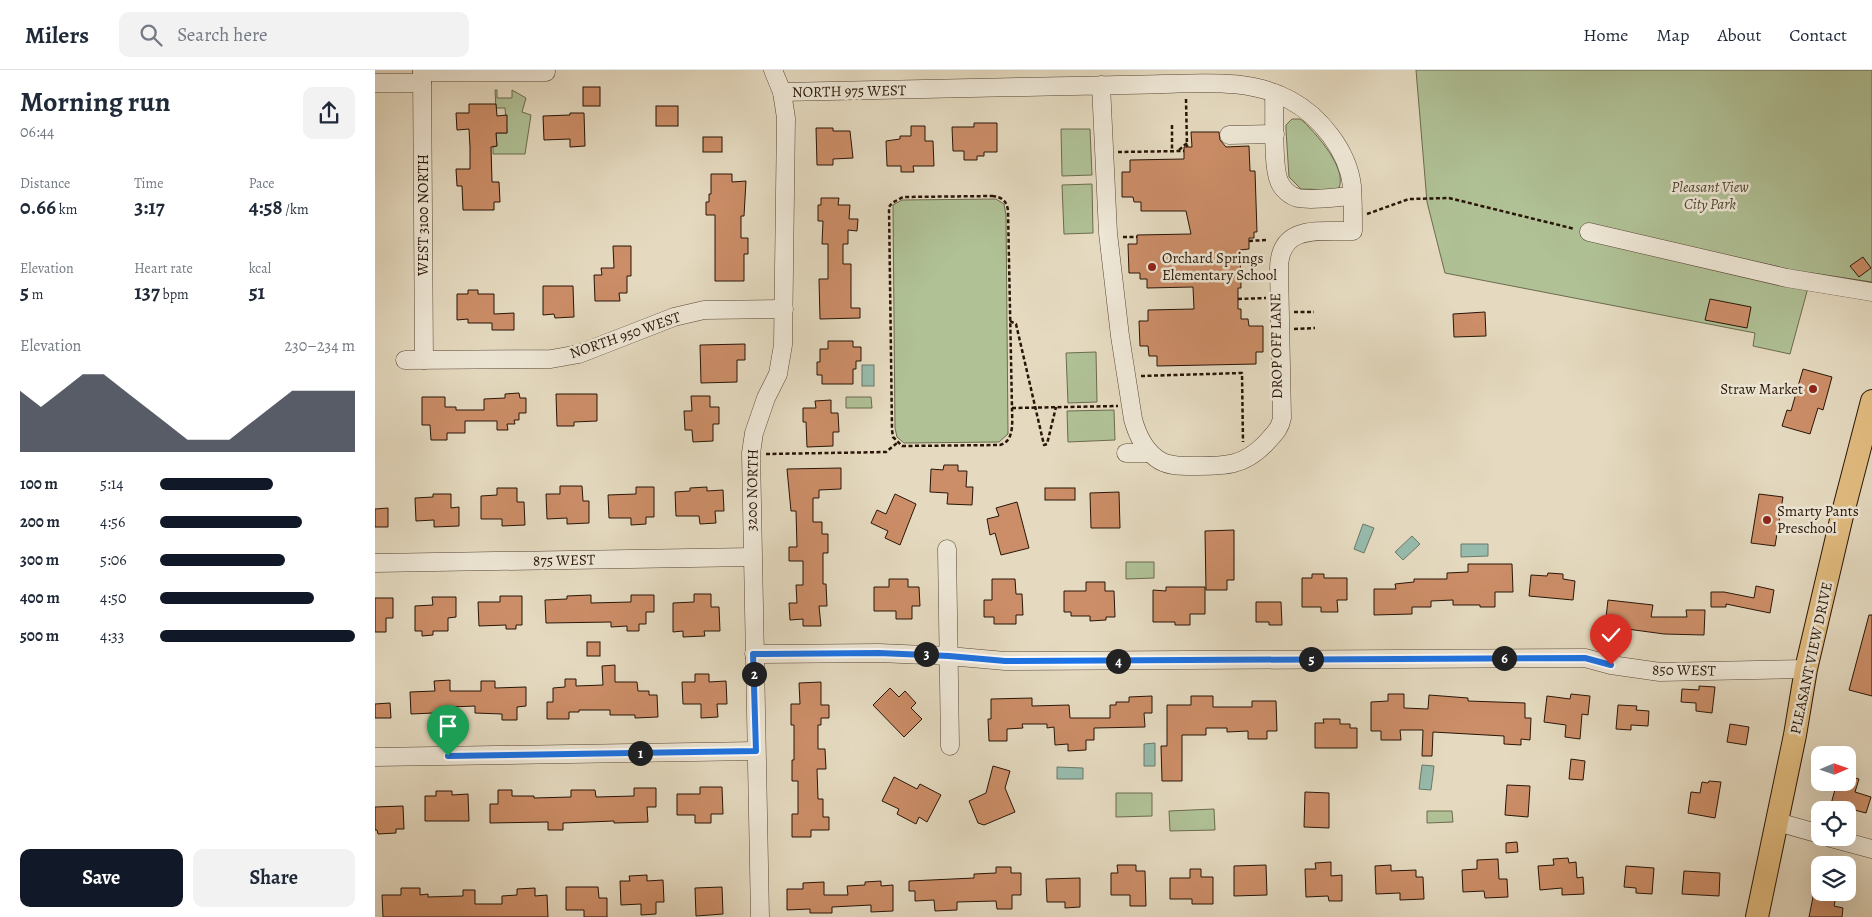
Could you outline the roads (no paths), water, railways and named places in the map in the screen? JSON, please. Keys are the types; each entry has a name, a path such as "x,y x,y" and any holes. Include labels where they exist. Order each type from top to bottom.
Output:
{"main road":[{"name":"PLEASANT VIEW DRIVE","path":"1757,917 1806,669 1841,520 1872,401"}],"street":[{"name":"3200 NORTH","path":"760,917 753,654 751,453 754,433 766,398 778,374 783,345 786,141 783,92 773,70"},
{"path":"375,83 422,75 546,72"},
{"name":"WEST 3100 NORTH","path":"422,75 424,360"},
{"name":"NORTH 975 WEST","path":"783,92 1243,84 1291,100 1312,116 1330,134 1345,159 1352,184 1353,231 1297,234 1288,240 1279,258 1282,418 1277,433 1252,456 1230,465 1175,465 1157,459 1150,453"},
{"path":"1101,85 1108,233 1120,336 1133,419 1141,442 1150,453"},
{"path":"1274,93 1278,180 1282,188 1298,198 1352,196"},
{"path":"1229,135 1275,134"},
{"path":"1589,232 1787,278 1872,292"},
{"name":"NORTH 950 WEST","path":"405,360 551,359 579,354 674,317 704,310 784,309"},
{"path":"1126,453 1150,453"},
{"path":"947,549 950,746"},
{"name":"875 WEST","path":"375,563 752,557"},
{"name":"850 WEST","path":"753,654 879,653 1005,661 1585,658 1611,665 1660,672 1806,669"},
{"path":"375,757 756,751"},
{"path":"1777,822 1811,831"},
{"path":"1856,845 1872,850"}],"place":[{"name":"Orchard Springs Elementary School","path":"1152,267"},
{"name":"Straw Market","path":"1813,389"},
{"name":"Smarty Pants Preschool","path":"1767,520"}],"park label":[{"name":"Pleasant View City Park","path":"1710,196"}]}
